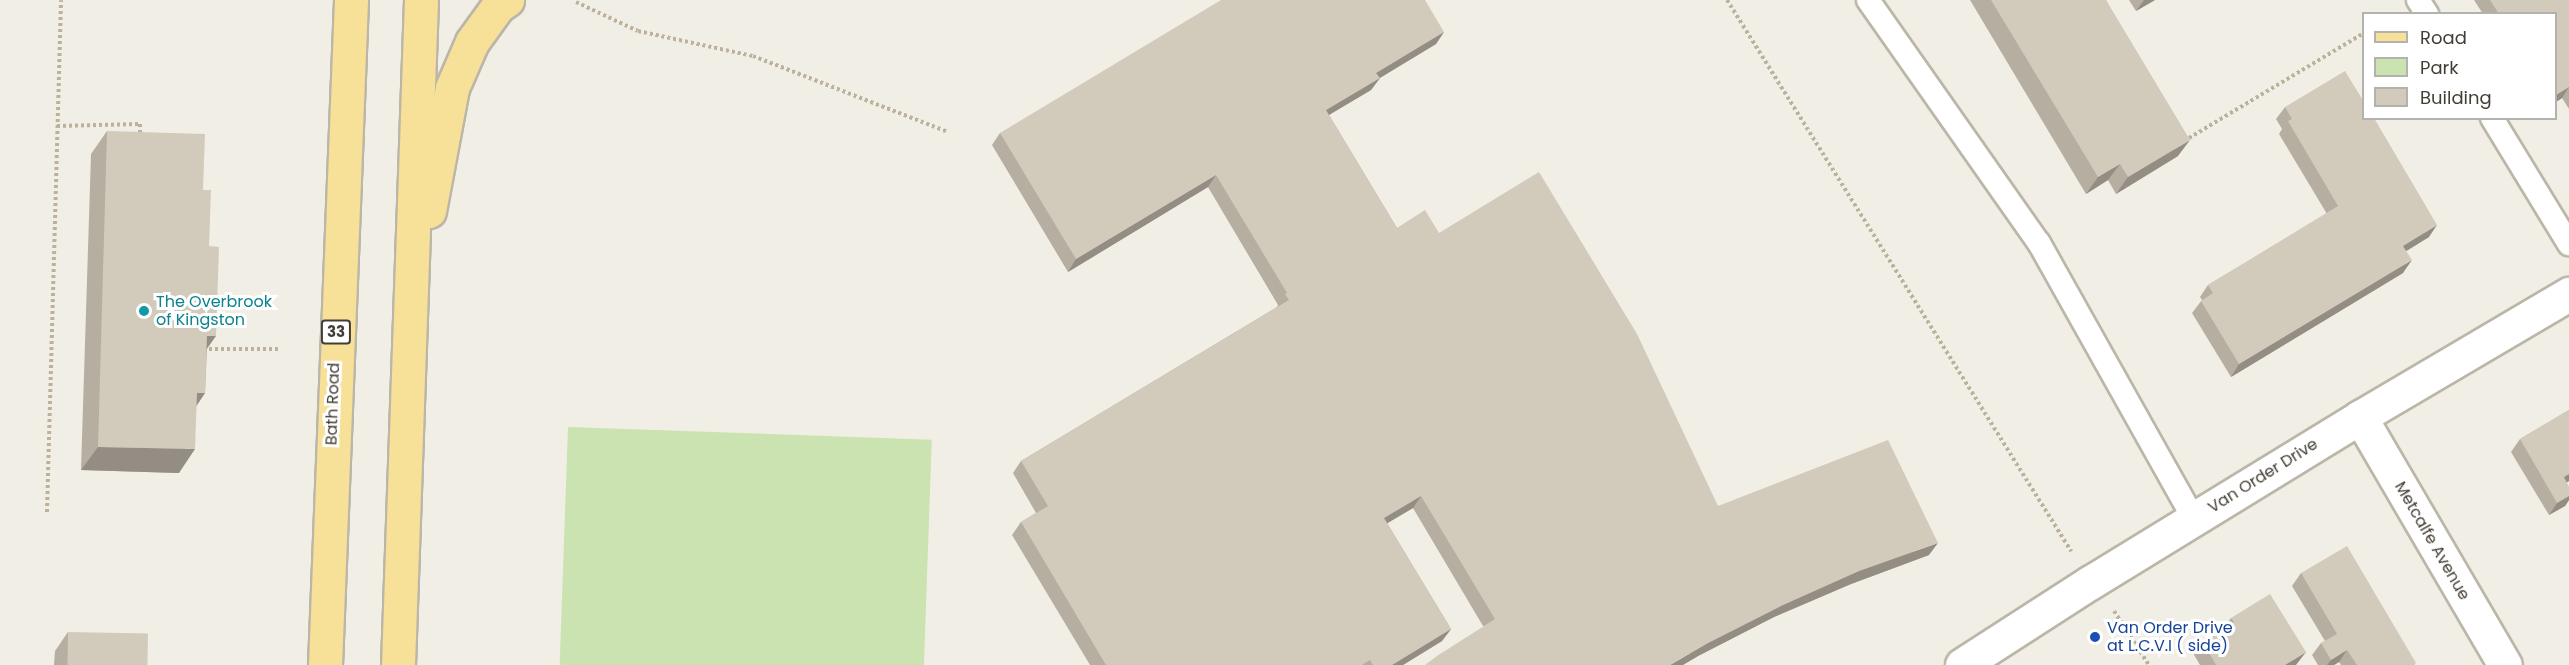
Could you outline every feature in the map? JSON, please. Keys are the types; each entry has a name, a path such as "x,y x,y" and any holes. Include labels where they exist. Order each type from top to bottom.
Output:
{"main road":[{"name":"Bath Road","path":"325,665 351,0"},
{"path":"398,665 408,322 421,0"},
{"path":"408,322 452,88 472,42 498,6 507,0"}],"street":[{"name":"Van Order Drive","path":"1962,665 2091,582 2360,417 2569,294"},
{"name":"Metcalfe Avenue","path":"2360,417 2505,665"}],"lane":[{"path":"1868,0 2039,243 2194,519"},
{"path":"2493,120 2569,244"}],"path":[{"path":"47,512 61,0"},
{"path":"1727,0 2091,582 2126,627 2149,665"},
{"path":"576,2 638,31 753,56 948,132"},
{"path":"2189,138 2362,34"},
{"path":"57,126 140,124 141,140"},
{"path":"209,349 279,349"}],"green space":[{"path":"568,427 932,440 924,665 560,665"}],"building":[{"path":"1221,0 1425,0 1444,32 1376,73 1380,78 1326,110 1397,228 1425,210 1439,233 1539,172 1637,334 1718,506 1888,440 1938,543 1859,571 1783,605 1670,665 1425,665 1495,619 1421,496 1384,518 1451,629 1392,665 1373,665 1370,660 1362,665 1106,665 1021,522 1048,506 1021,461 1289,300 1285,294 1287,293 1216,175 1076,259 1000,133"},
{"path":"1991,0 2106,0 2190,140 2128,177 2120,164 2098,177"},
{"path":"2490,0 2569,0 2569,87 2557,94 2557,12 2498,12"},
{"path":"2345,71 2362,99 2362,120 2375,120 2437,225 2403,246 2412,260 2239,364 2201,301 2213,293 2208,285 2338,206 2288,121 2292,119 2285,107"},
{"name":"The Overbrook of Kingston","path":"107,131 205,134 203,190 211,190 209,246 219,247 216,336 207,336 205,393 197,393 195,449 98,447"},
{"path":"2569,410 2569,474 2564,477 2569,487 2569,496 2557,503 2520,439"},
{"path":"2347,546 2416,663 2413,665 2357,665 2347,650 2331,660 2321,643 2337,634 2301,573"},
{"path":"2270,594 2306,652 2285,665 2216,665 2202,641 2234,622 2231,618"},
{"path":"68,632 148,633 147,665 67,665"}],"place":[{"name":"The Overbrook of Kingston","path":"144,311"},
{"name":"Van Order Drive at L.C.V.I ( side)","path":"2095,637"}]}
